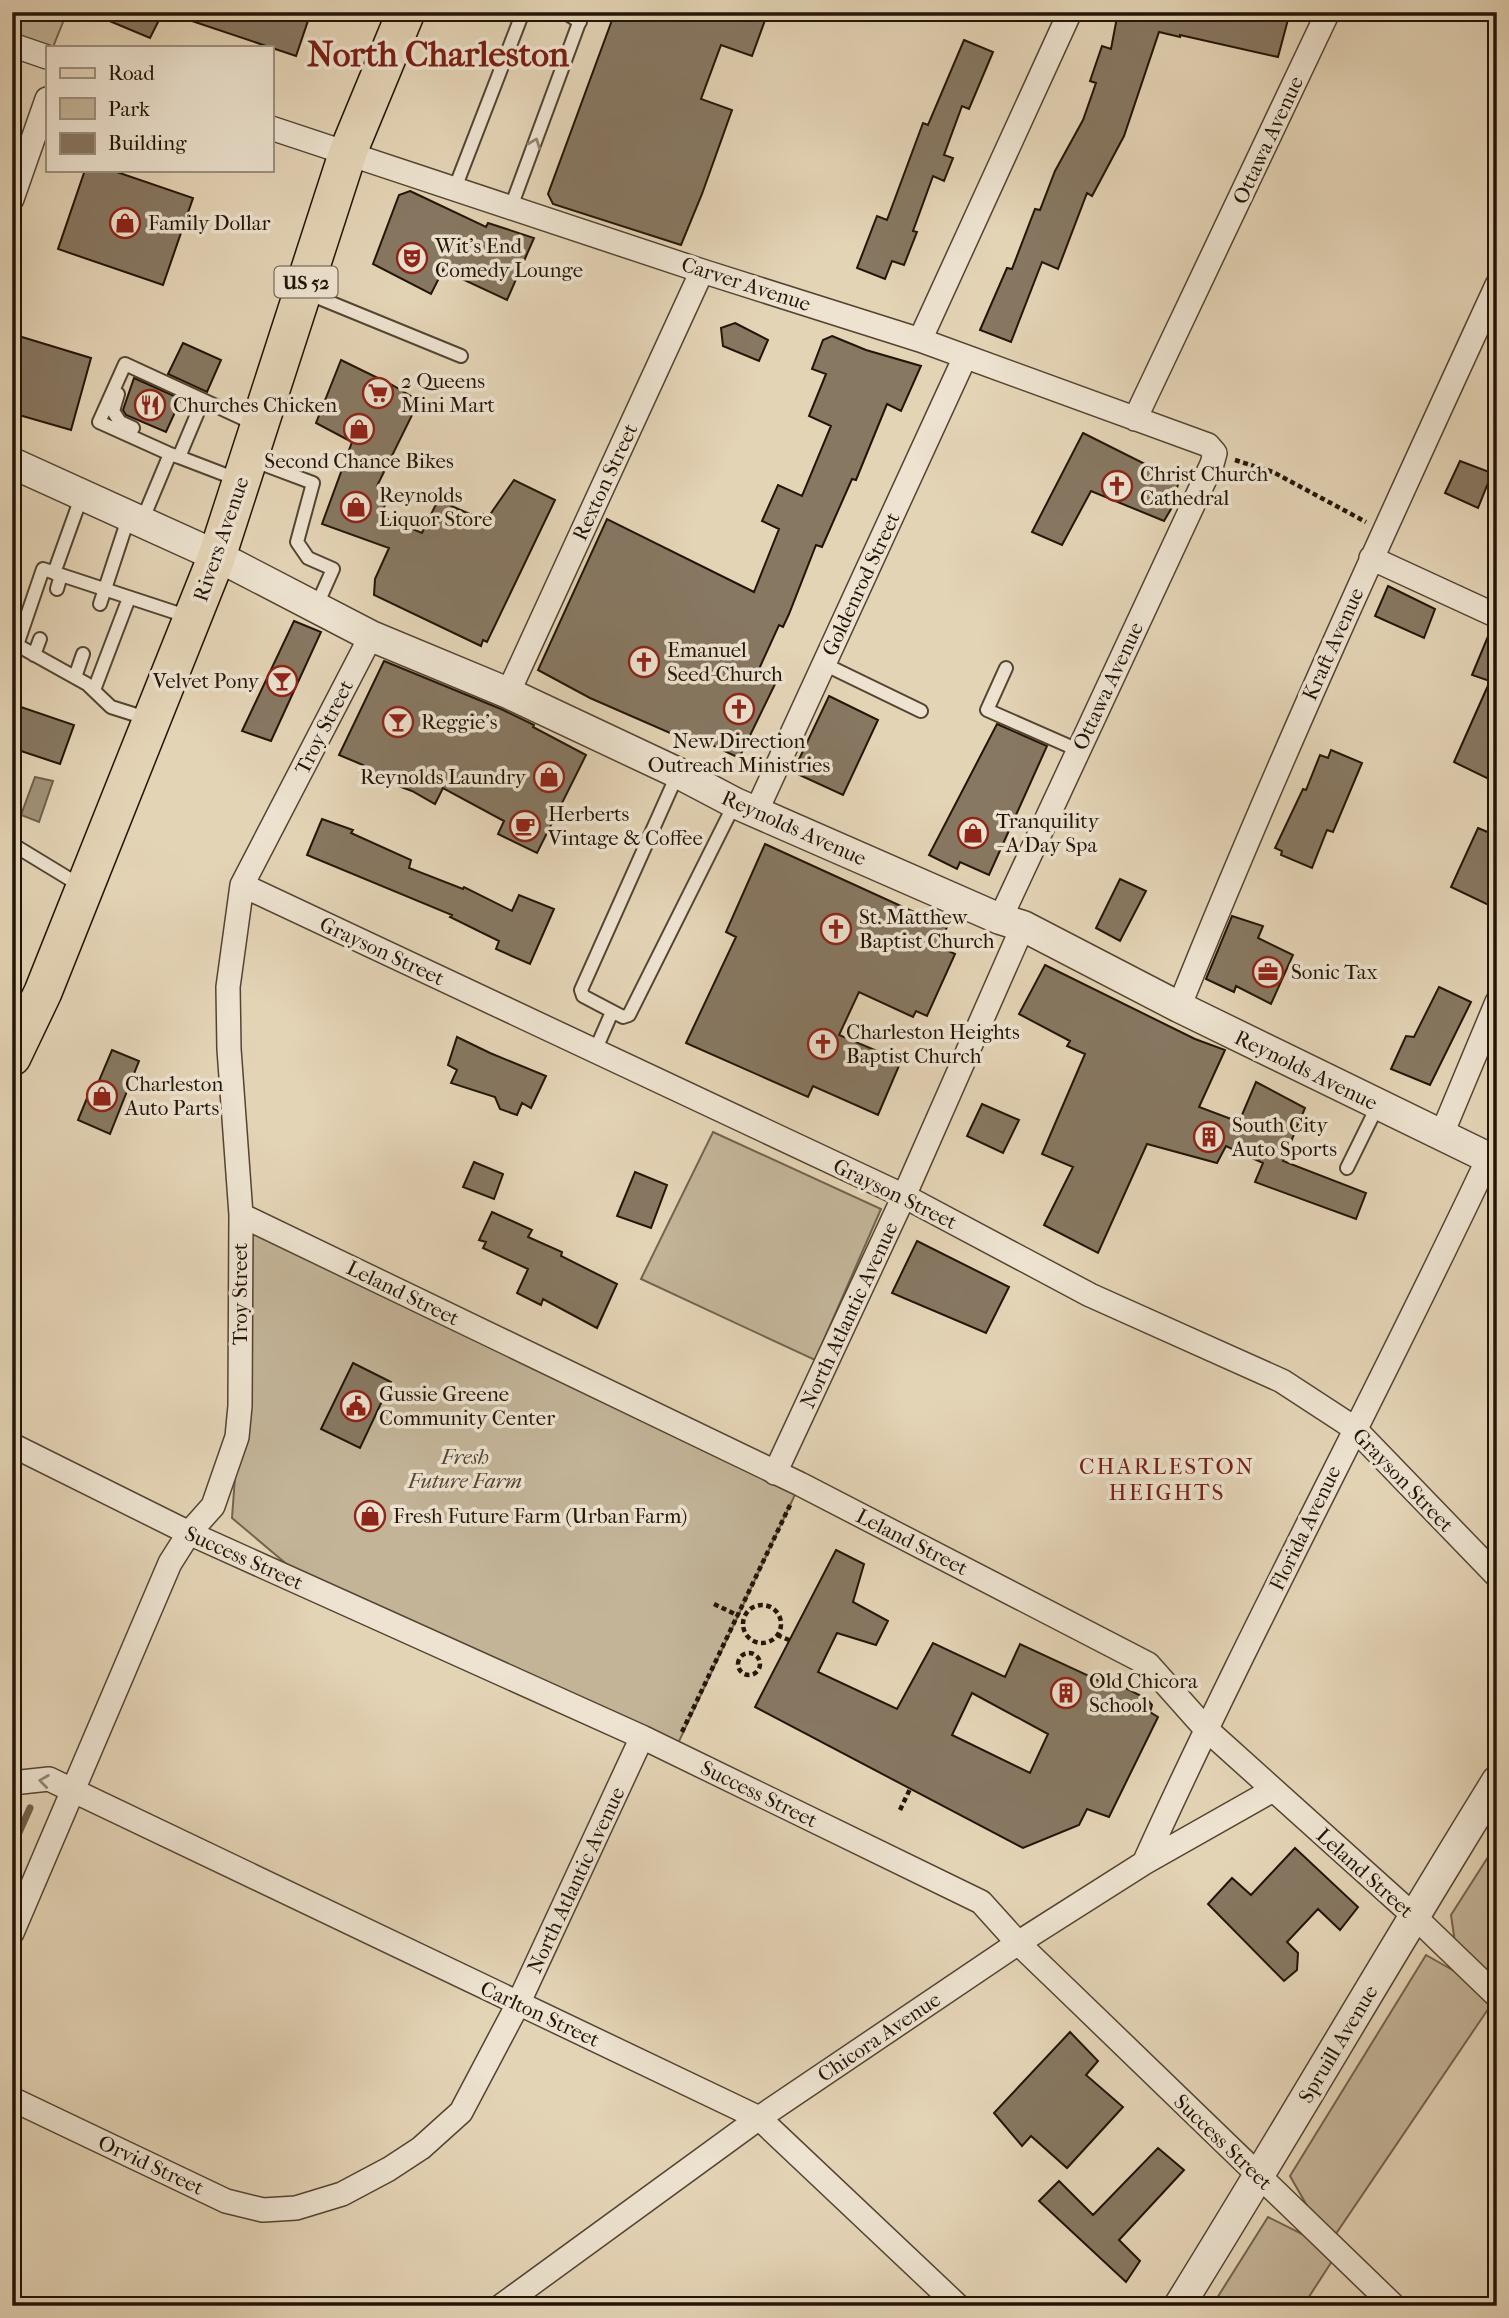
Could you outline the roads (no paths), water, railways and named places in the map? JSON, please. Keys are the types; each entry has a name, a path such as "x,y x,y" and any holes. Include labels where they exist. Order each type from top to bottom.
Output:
{"main road":[{"name":"Rivers Avenue","path":"12,1057 43,992 217,556 348,152 406,12"}],"street":[{"path":"920,340 1070,12"},
{"name":"Ottawa Avenue","path":"1135,419 1328,12"},
{"path":"12,45 46,57"},
{"path":"12,199 46,102"},
{"name":"Carver Avenue","path":"273,129 702,271 920,340 1208,445 1214,453"},
{"name":"Rexton Street","path":"508,693 702,271"},
{"name":"Kraft Avenue","path":"1179,1007 1219,906 1371,558 1497,285"},
{"name":"Goldenrod Street","path":"745,807 824,664 965,357"},
{"name":"Ottawa Avenue","path":"1012,923 1078,750 1212,464 1214,453"},
{"name":"Reynolds Avenue","path":"12,463 217,556 371,635 508,693 745,807 1012,923 1492,1160"},
{"path":"1371,558 1497,615"},
{"name":"Troy Street","path":"12,1933 170,1563 189,1533 213,1506 237,1437 240,1406 241,1215 229,1049 228,987 242,886 371,635"},
{"name":"Grayson Street","path":"242,886 904,1196 1090,1295 1282,1381 1354,1429 1497,1576"},
{"name":"North Atlantic Avenue","path":"775,1473 904,1196 1012,923"},
{"path":"1441,1136 1497,1002"},
{"name":"Florida Avenue","path":"1144,1863 1205,1728 1492,1160"},
{"name":"Leland Street","path":"241,1215 800,1484 1148,1664 1205,1728 1414,1916 1497,1996"},
{"name":"Success Street","path":"12,1445 189,1533 642,1737 981,1902 1018,1943 1394,2306"},
{"name":"North Atlantic Avenue","path":"296,2208 342,2194 389,2169 421,2148 461,2112 518,2004 642,1737"},
{"name":"Carlton Street","path":"12,1783 49,1779 760,2118 958,2306"},
{"name":"Spruill Avenue","path":"1179,2306 1259,2178 1497,1781"},
{"name":"Chicora Avenue","path":"501,2306 527,2299 760,2118 1018,1943 1144,1863 1273,1790"},
{"name":"Orvid Street","path":"12,2099 226,2201 263,2210 296,2208"}],"lane":[{"path":"456,188 523,12"},
{"path":"511,207 581,17 564,12"},
{"path":"303,292 461,356"},
{"path":"250,455 203,400 125,364 99,422 170,454 250,455 313,483 297,542 308,558 333,569 316,607"},
{"path":"119,377 120,388 113,411 120,422 152,436 170,454"},
{"path":"100,604 135,519 203,400"},
{"path":"57,589 57,574 82,495"},
{"path":"152,720 111,707 94,690 75,677 17,645 43,569 192,618"},
{"path":"94,690 129,598"},
{"path":"34,655 40,639"},
{"path":"75,677 83,654"},
{"path":"824,664 921,711"},
{"path":"1006,668 987,709 1078,750"},
{"path":"678,773 581,990 583,996 612,1012 623,1017 629,1016 745,807"},
{"path":"12,844 85,888"},
{"path":"594,1051 612,1012"},
{"path":"1347,1168 1378,1105"}],"waterway":[{"path":"12,1848 30,1808"}],"place":[{"name":"Family Dollar","path":"125,223"},
{"name":"Wit's End Comedy Lounge","path":"412,258"},
{"name":"2 Queens Mini Mart","path":"378,393"},
{"name":"Churches Chicken","path":"150,405"},
{"name":"Second Chance Bikes","path":"359,429"},
{"name":"Christ Church Cathedral","path":"1117,486"},
{"name":"Reynolds Liquor Store","path":"356,507"},
{"name":"Emanuel Seed-Church","path":"644,662"},
{"name":"Velvet Pony","path":"282,681"},
{"name":"New Direction Outreach Ministries","path":"739,709"},
{"name":"Reggie's","path":"398,722"},
{"name":"Reynolds Laundry","path":"549,777"},
{"name":"Herberts Vintage & Coffee","path":"525,826"},
{"name":"Tranquility - A Day Spa","path":"973,833"},
{"name":"St. Matthew Baptist Church","path":"836,929"},
{"name":"Sonic Tax","path":"1268,972"},
{"name":"Charleston Heights Baptist Church","path":"823,1044"},
{"name":"Charleston Auto Parts","path":"102,1096"},
{"name":"South City Auto Sports","path":"1209,1137"},
{"name":"Gussie Greene Community Center","path":"356,1406"},
{"name":"Fresh Future Farm (Urban Farm)","path":"370,1516"},
{"name":"Old Chicora School","path":"1066,1693"}],"district":[{"name":"North Charleston","path":"438,54"},
{"name":"CHARLESTON HEIGHTS","path":"1167,1479"}],"park label":[{"name":"Fresh Future Farm","path":"465,1469"}]}
